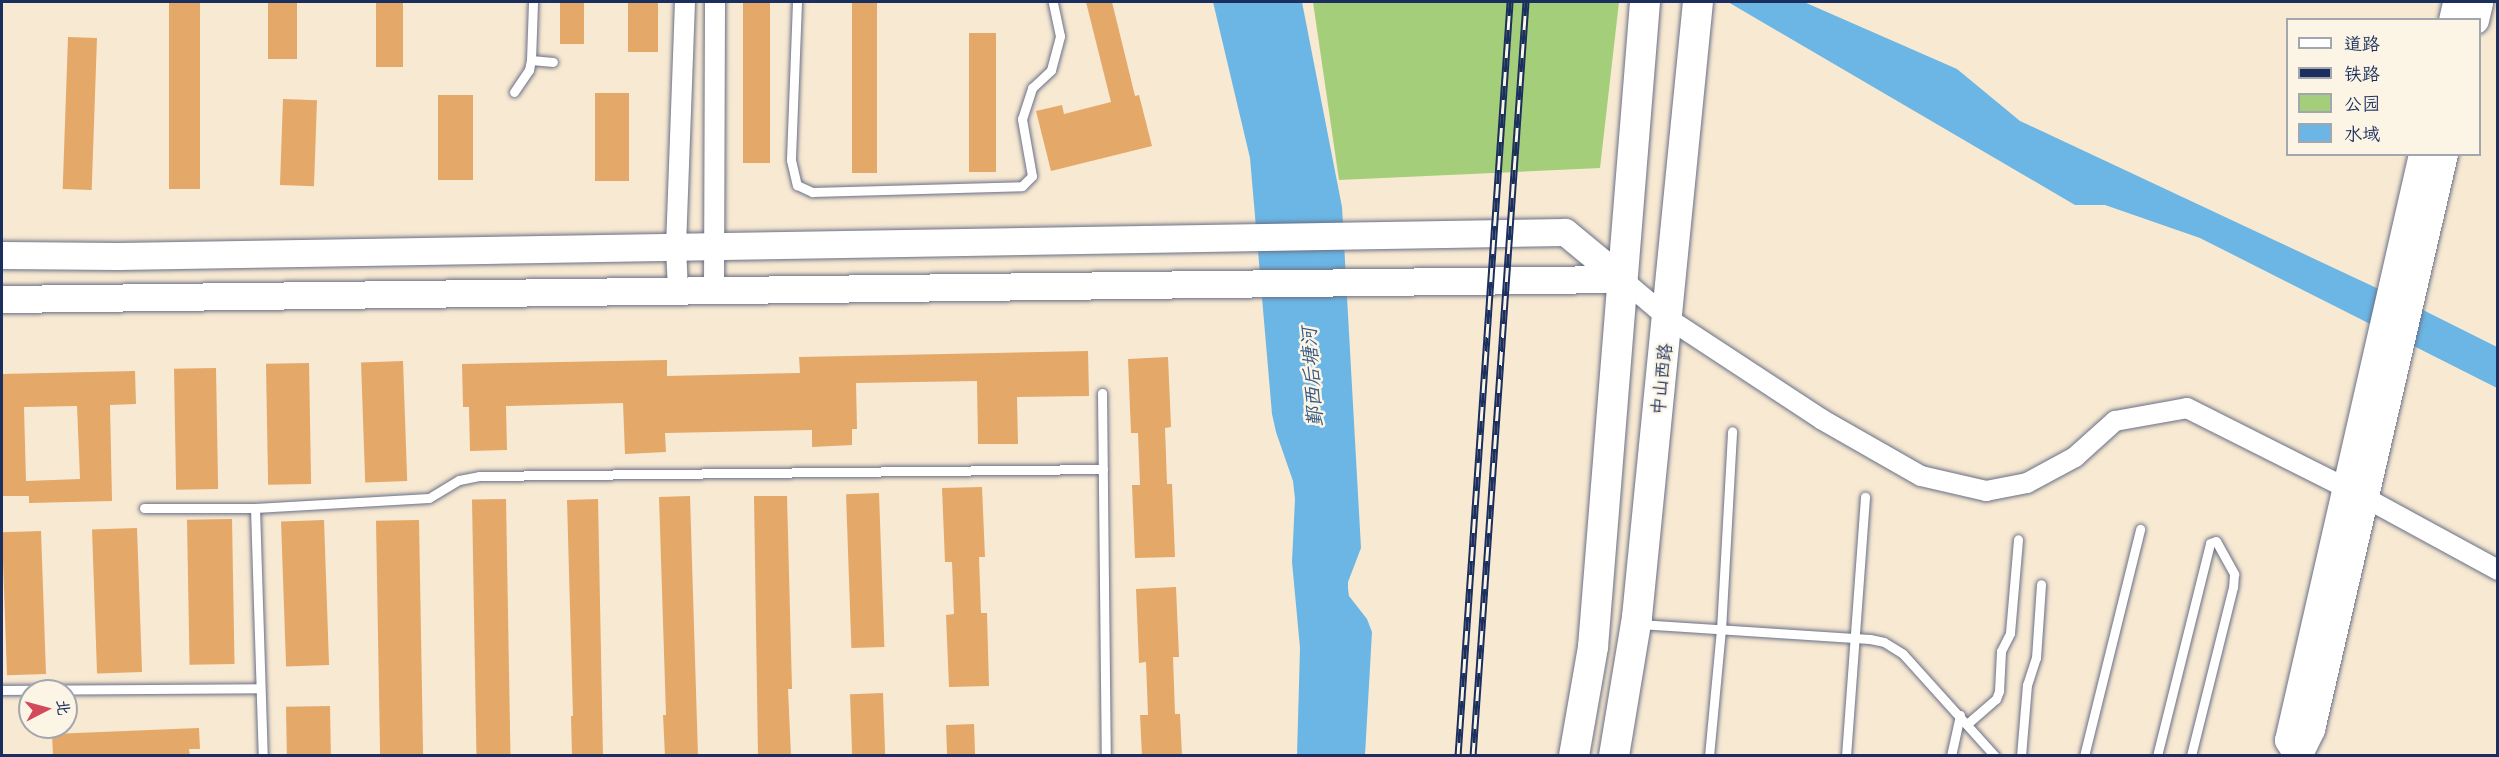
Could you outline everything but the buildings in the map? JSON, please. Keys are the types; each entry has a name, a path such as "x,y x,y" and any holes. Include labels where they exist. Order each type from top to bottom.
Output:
{"main road":[{"path":"1574,756 1593,647 1645,2"},
{"name":"中山西路","path":"1614,756 1636,624 1669,319 1698,7"}],"street":[{"path":"678,290 676,247 685,2"},
{"path":"714,290 715,2"},
{"path":"2452,18 2456,2"},
{"path":"2475,18 2479,2"},
{"path":"2298,756 2311,729 2422,156"},
{"path":"2355,492 2398,358 2444,156"},
{"path":"2,255 118,256 1565,232 1669,319 1821,419 1921,476 1986,491 2027,483 2075,457 2115,420 2187,408 2355,492 2498,570"},
{"path":"2,300 1622,279"}],"lane":[{"path":"514,92 529,70 533,2"},
{"path":"797,2 791,160 796,185 812,192 1022,186 1032,176 1022,119 1032,88 1051,70 1060,36 1053,2"},
{"path":"531,60 554,62"},
{"path":"1102,393 1107,756"},
{"path":"1709,756 1721,630 1732,432"},
{"path":"144,508 255,508 429,498 459,480 479,476 1103,469"},
{"path":"1846,756 1865,497"},
{"path":"255,508 263,756"},
{"path":"2084,756 2140,529"},
{"path":"1968,724 1996,699 1999,691 2001,651 2010,633 2018,539"},
{"path":"2157,756 2210,543 2216,541 2234,574 2234,586 2191,756"},
{"path":"2021,756 2027,685 2036,658 2041,584"},
{"path":"1636,624 1855,638 1884,642 1903,654 1995,756"},
{"path":"2,690 260,688"},
{"path":"1951,756 1960,715"}],"green space":[{"path":"1313,2 1619,2 1600,168 1339,180"}],"water":[{"name":"鄞西后塘河","path":"1213,2 1302,2 1342,207 1361,548 1348,582 1348,589 1349,596 1367,619 1372,632 1365,755 1297,755 1300,648 1292,562 1295,499 1293,481 1272,414 1250,158"},
{"path":"1728,2 1804,2 1957,69 2020,121 2415,306 2497,347 2497,388 2200,238 2105,205 2075,205"}],"railway":[{"path":"1458,756 1510,2"},
{"path":"1473,756 1526,2"}]}
